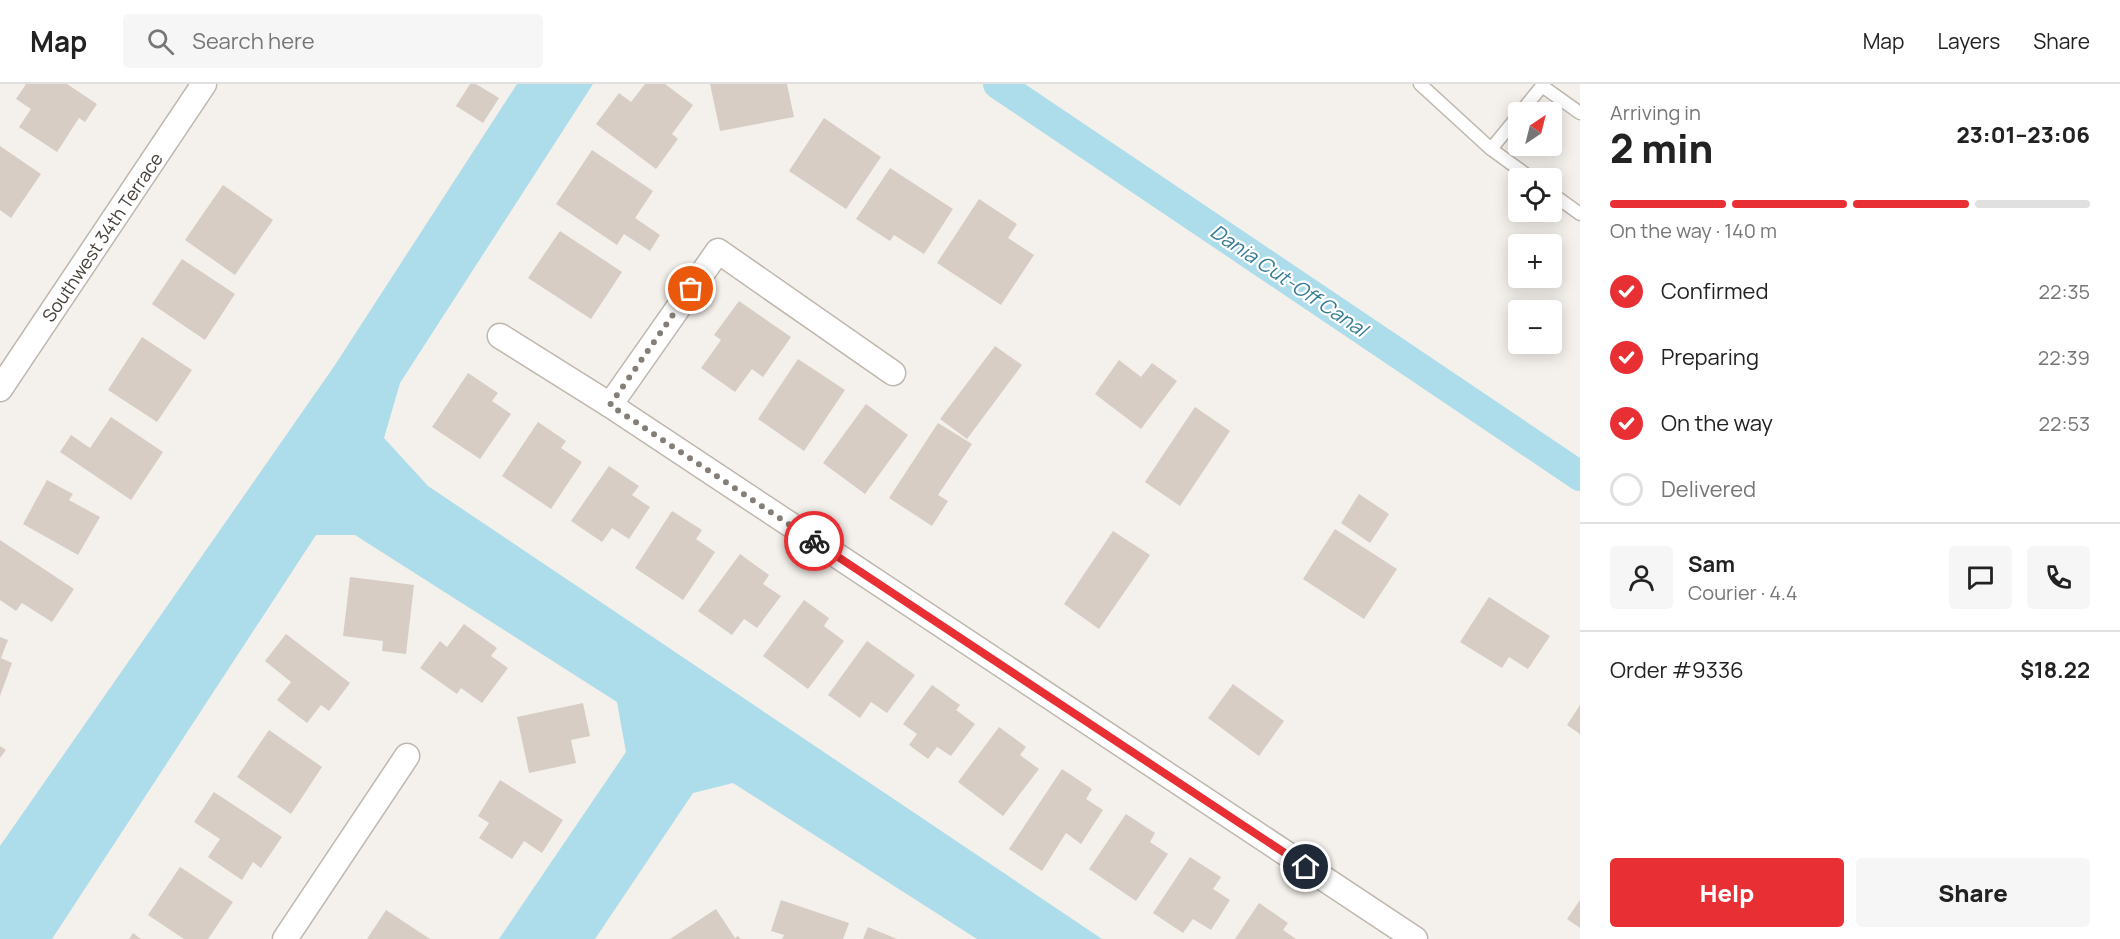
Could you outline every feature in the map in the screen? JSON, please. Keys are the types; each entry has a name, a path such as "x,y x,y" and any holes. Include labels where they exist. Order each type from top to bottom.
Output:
{"street":[{"name":"Southwest 34th Terrace","path":"0,389 204,84"},
{"path":"610,405 718,251 893,373"},
{"path":"500,336 610,405 1415,939"},
{"path":"285,939 407,756"}],"lane":[{"path":"1420,84 1491,149 1517,168"},
{"path":"1529,102 1542,86 1580,113"},
{"path":"1491,149 1508,128"},
{"path":"1562,201 1580,214"}],"water":[{"path":"517,84 593,84 400,383 384,438 428,486 1102,939 977,939 733,783 693,793 595,939 499,939 626,752 617,702 355,535 316,535 52,939 0,939 0,846 335,365"}],"building":[{"path":"26,84 67,84 97,104 85,122 79,118 57,152 19,127 31,109 16,99"},
{"path":"470,84 476,84 499,98 483,123 456,106"},
{"path":"645,84 665,84 693,105 672,134 678,139 656,169 596,124 619,93 631,102"},
{"path":"710,84 787,84 794,117 720,131"},
{"path":"824,118 881,157 846,209 789,171"},
{"path":"0,146 41,174 11,218 0,210"},
{"path":"592,150 653,191 635,218 660,235 650,251 624,234 617,245 556,204"},
{"path":"890,168 953,209 924,254 894,235 890,241 856,219"},
{"path":"223,185 273,220 235,275 185,240"},
{"path":"979,199 1017,224 1008,238 1034,255 1001,305 937,263"},
{"path":"560,231 622,272 591,319 528,278"},
{"path":"182,259 235,294 205,340 152,304"},
{"path":"739,301 791,337 763,377 752,369 735,392 701,368 721,340 714,335"},
{"path":"142,337 192,370 157,422 108,390"},
{"path":"995,346 1022,365 967,439 940,419"},
{"path":"798,359 845,390 804,451 758,419"},
{"path":"1119,360 1141,377 1152,363 1177,381 1141,429 1095,394"},
{"path":"468,373 498,393 492,401 511,414 480,459 432,427"},
{"path":"866,404 908,435 865,494 823,463"},
{"path":"1195,407 1230,431 1180,506 1145,482"},
{"path":"111,417 163,452 131,500 60,452 71,435 90,448"},
{"path":"538,422 566,441 561,448 582,462 551,509 502,476"},
{"path":"938,423 972,444 938,495 948,501 932,526 889,498"},
{"path":"609,466 639,486 632,495 650,507 629,539 612,528 602,542 571,521"},
{"path":"47,480 73,494 69,500 100,517 78,555 23,524"},
{"path":"1359,494 1389,514 1370,543 1341,523"},
{"path":"672,511 702,530 696,539 715,552 683,600 635,568"},
{"path":"1335,529 1397,569 1364,619 1303,579"},
{"path":"1113,531 1150,555 1099,629 1064,604"},
{"path":"0,540 74,589 52,622 22,603 16,611 0,600"},
{"path":"740,554 769,575 763,584 781,596 757,628 744,619 732,635 698,611"},
{"path":"350,577 414,585 406,654 382,651 383,641 343,636"},
{"path":"1489,597 1550,636 1528,669 1509,657 1502,668 1460,642"},
{"path":"804,600 829,618 824,626 844,641 808,689 763,656"},
{"path":"464,624 497,648 491,656 508,668 482,703 461,688 457,694 420,668 440,641 447,647"},
{"path":"286,634 350,683 329,711 321,705 307,723 277,700 291,682 265,661"},
{"path":"0,637 8,640 1,658 12,663 0,696"},
{"path":"867,641 915,675 887,713 871,702 860,718 828,695"},
{"path":"1233,684 1284,721 1259,756 1208,718"},
{"path":"932,685 960,705 956,710 975,724 951,756 937,747 928,759 909,745 917,734 903,724"},
{"path":"583,703 590,736 571,740 576,763 529,773 517,717"},
{"path":"1580,705 1580,734 1567,725"},
{"path":"999,727 1026,747 1020,755 1039,769 1003,816 958,782"},
{"path":"269,730 322,767 291,814 237,777"},
{"path":"0,746 6,750 0,758"},
{"path":"1062,769 1092,789 1086,799 1103,810 1081,844 1066,833 1042,871 1009,849"},
{"path":"500,780 563,820 542,853 524,841 512,859 479,838 489,823 478,816"},
{"path":"214,792 282,837 261,868 253,862 242,880 208,857 220,839 194,822"},
{"path":"1126,814 1155,833 1150,842 1168,854 1136,901 1089,869"},
{"path":"1190,857 1221,877 1213,889 1230,900 1211,930 1193,919 1183,933 1153,913"},
{"path":"180,867 233,902 208,939 184,939 148,915"},
{"path":"781,900 849,923 843,939 782,939 784,935 771,931"},
{"path":"1580,900 1580,928 1567,919"},
{"path":"1259,903 1288,923 1283,930 1296,939 1235,939"},
{"path":"716,909 735,938 738,936 741,939 670,939"},
{"path":"386,910 430,939 367,939"},
{"path":"868,927 897,939 863,939"},
{"path":"133,933 141,939 129,939"}],"waterway":[{"name":"Dania Cut-Off Canal","path":"998,84 1580,476"}],"way so far":[{"path":"691,289 610,405 814,541"}],"route":[{"path":"814,541 1306,867"}]}
